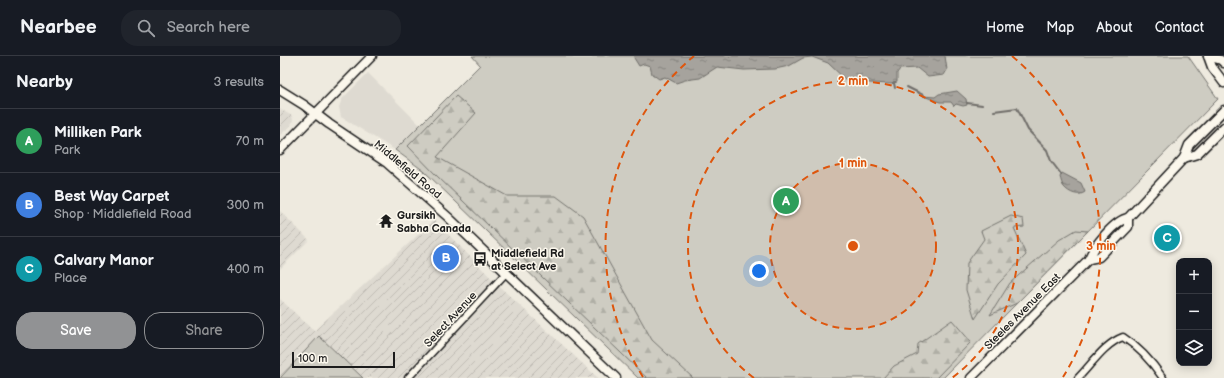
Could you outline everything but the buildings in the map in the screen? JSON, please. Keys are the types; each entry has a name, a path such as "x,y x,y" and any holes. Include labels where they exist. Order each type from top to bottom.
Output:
{"main road":[{"path":"280,150 372,56"},
{"path":"1208,56 1222,60 1224,63"},
{"path":"1208,56 1212,67 1224,83"},
{"name":"Middlefield Road","path":"280,90 387,163 506,273 616,378"},
{"name":"Steeles Avenue East","path":"971,378 1089,259 1092,250 1121,219 1128,218 1184,158 1189,145 1224,110"},
{"name":"Steeles Avenue East","path":"1184,158 1197,154 1224,127"}],"street":[{"name":"Select Avenue","path":"408,378 506,273"},
{"path":"1078,378 1107,346 1114,340 1123,337 1149,359 1163,378"}],"shaded area":[{"path":"368,73 421,126 395,150 341,117 339,107 342,99"},
{"path":"280,109 292,116 293,120 291,125 280,135"},
{"path":"280,211 309,240 280,269"},
{"path":"434,220 501,288 598,378 363,378 319,336 280,377 280,299 314,331"}],"green space":[{"path":"472,56 1188,56 1218,99 943,378 638,378 424,171 395,150 480,65"},
{"path":"456,96 476,113 437,157 507,196 556,196 583,216 652,340 693,378 647,378 437,176 408,146"},
{"path":"1011,216 1023,219 1024,227 1014,228 1026,255 998,284 975,319 966,290 967,263 984,239 981,231"},
{"path":"1076,230 1088,231 1017,303 990,315 1010,283 1059,240"},
{"path":"952,320 971,342 936,378 883,378 894,366 917,354 918,344"},
{"path":"319,336 363,378 280,378"}],"water":[{"path":"635,56 945,56 947,70 944,75 928,77 917,68 900,69 897,73 897,82 891,84 848,82 828,63 812,57 803,58 789,66 775,69 744,70 717,67 700,78 676,83 665,77 659,79 652,74 650,66 644,64 639,66 634,58"},
{"path":"957,91 966,99 967,105 963,106 956,104 954,106 951,102 940,102 923,96 935,97 939,94"},
{"path":"1062,173 1081,183 1085,192 1077,194 1071,193 1066,189 1060,177"}],"waterway":[{"path":"894,83 895,88"},
{"path":"907,87 923,95"},
{"path":"967,103 982,105"},
{"path":"994,111 1017,108 1028,130 1047,150 1051,161 1061,174"}],"place":[{"name":"Milliken Park","path":"786,201"},
{"name":"Gursikh Sabha Canada","path":"386,221"},
{"name":"Calvary Manor","path":"1167,238"},
{"name":"Best Way Carpet","path":"446,258"},
{"name":"Middlefield Rd at Select Ave","path":"480,259"}]}
